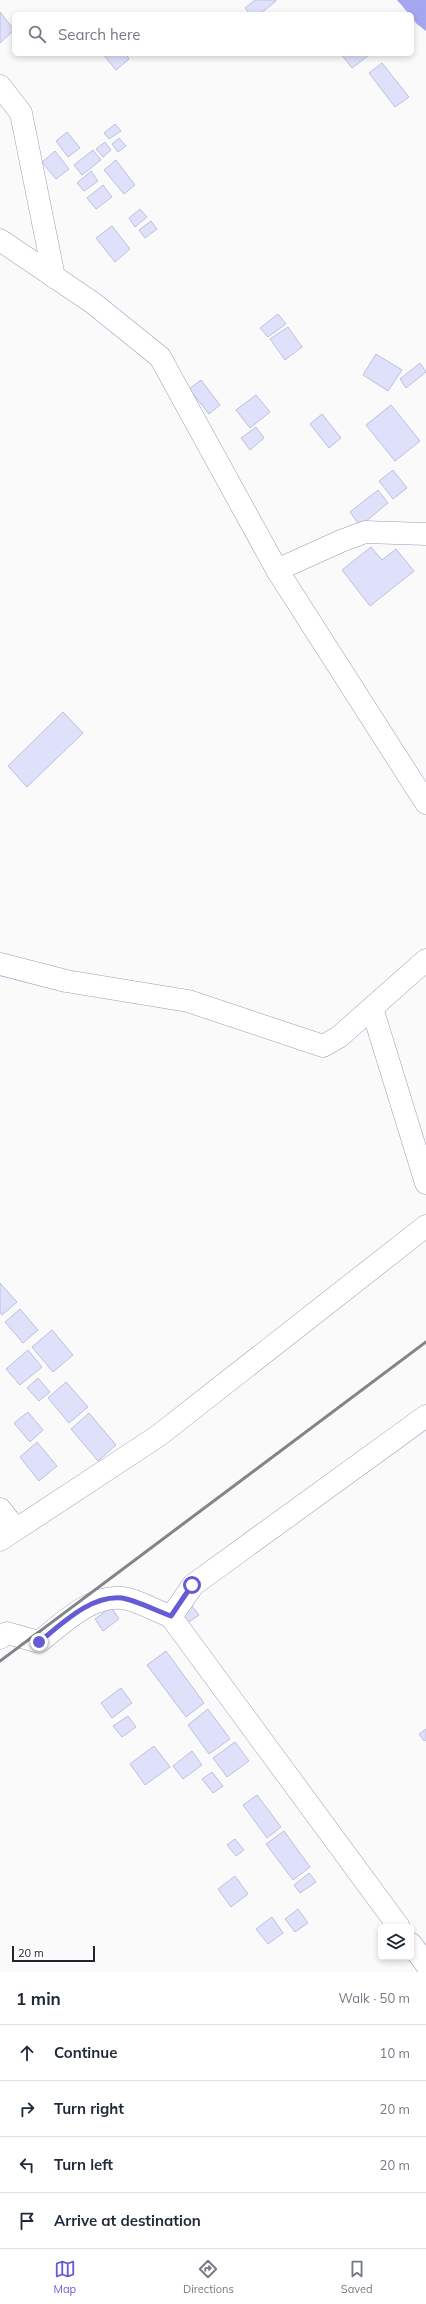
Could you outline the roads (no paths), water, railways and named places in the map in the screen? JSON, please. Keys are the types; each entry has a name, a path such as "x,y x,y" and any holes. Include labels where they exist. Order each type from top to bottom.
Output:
{"street":[{"path":"0,86 20,113 54,277"},
{"path":"0,240 93,303 160,357 277,570 426,802"},
{"path":"277,570 341,541 365,532 426,534"},
{"path":"0,964 66,981 188,1001 323,1046 339,1038 426,960"},
{"path":"372,1008 426,1183"},
{"path":"0,1509 8,1534 158,1436 426,1226"},
{"path":"171,1616 192,1585 426,1416"},
{"path":"0,1638 7,1633 39,1642 80,1610 106,1600 122,1598 171,1616 397,1924"},
{"path":"414,1948 426,1964"}],"water":[{"path":"397,0 426,0 426,31 414,20 414,12 407,12"}],"railway":[{"path":"0,1661 426,1342"}]}
